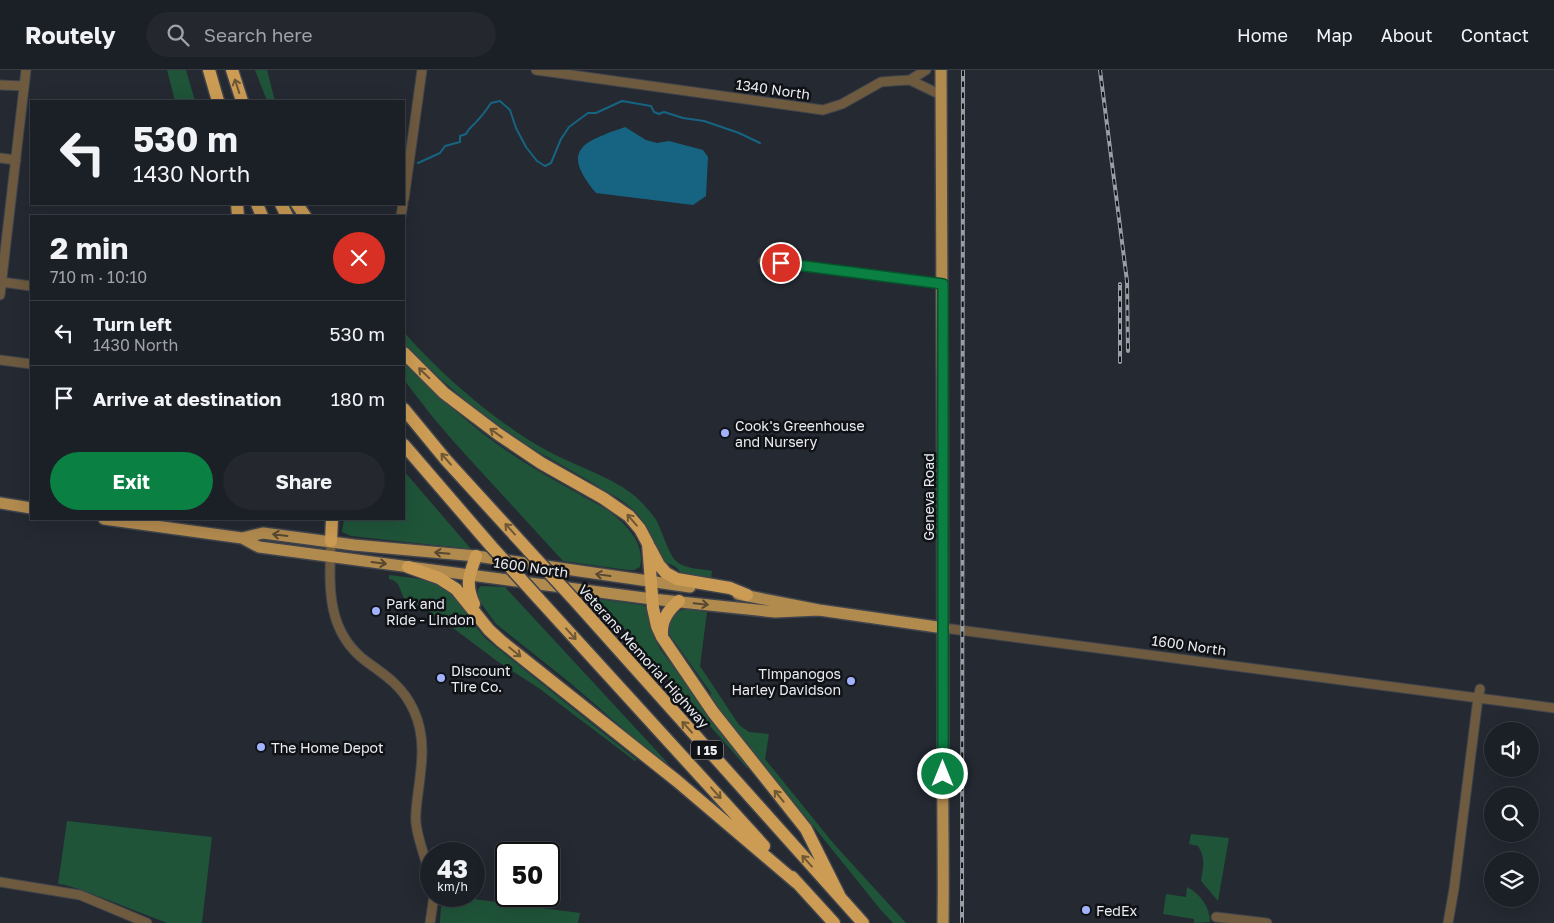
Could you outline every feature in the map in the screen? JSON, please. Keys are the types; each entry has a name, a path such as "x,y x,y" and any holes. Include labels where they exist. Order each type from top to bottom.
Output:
{"highway":[{"path":"209,70 218,100"},
{"path":"232,70 242,100"},
{"path":"405,354 444,393 498,434 541,463 603,498 629,516 640,529 659,565 666,573 677,579 730,588 747,596"},
{"name":"Veterans Memorial Highway","path":"405,410 446,460 864,923"},
{"name":"I 15","path":"405,446 491,546 834,923"},
{"path":"331,542 332,520"},
{"path":"648,544 654,617 662,637 713,712 806,829 840,897"},
{"path":"476,556 468,588 480,618"},
{"path":"408,567 448,583 460,593 489,630 501,641 677,780 797,883"},
{"path":"662,637 666,614 670,608 679,602"}],"main road":[{"name":"Geneva Road","path":"941,70 944,628 943,923"},
{"path":"0,503 30,508"},
{"name":"1600 North","path":"111,520 242,538 259,547 652,599 775,612 819,610"},
{"name":"1600 North","path":"242,538 263,533 331,542 476,556 747,596 819,610 944,628"}],"street":[{"path":"0,294 26,70"},
{"path":"405,192 422,70"},
{"name":"1340 North","path":"536,70 823,110 842,104 881,82 910,80"},
{"path":"910,80 926,70"},
{"path":"910,80 942,95"},
{"path":"0,85 24,86"},
{"path":"0,158 16,160"},
{"path":"763,261 943,284"},
{"path":"2,282 30,286"},
{"path":"0,360 30,364"},
{"path":"331,542 330,595 339,628 344,638 359,656 383,672 397,685 409,702 418,720 422,754 416,823 420,842"},
{"name":"1600 North","path":"944,628 1479,694 1554,708"},
{"path":"1448,923 1479,694"},
{"path":"0,882 80,894 147,923"},
{"path":"430,923 432,907"},
{"path":"1216,916 1267,923"}],"green space":[{"path":"167,70 186,70 195,100 175,100"},
{"path":"255,70 267,70 275,100 267,100"},
{"path":"405,333 452,381 508,426 546,450 611,481 634,495 654,517 669,551 677,562 689,567 712,571 711,579 682,575 674,566 662,563 650,533 639,516 631,508 612,494 522,441 486,416 435,374 405,345"},
{"path":"405,363 457,412 501,447 538,471 606,509 620,520 637,541 640,549 640,567 628,570 563,561 431,415 405,381"},
{"path":"405,472 471,549 351,536 342,532 344,520 405,520"},
{"path":"389,575 427,581 445,588 453,594 486,639 637,760 635,761 540,689 497,661 453,628 409,599 407,602 396,582 389,579"},
{"path":"481,586 505,587 671,768 569,682 496,624 478,599 478,589"},
{"path":"598,599 647,607 651,629 660,649 749,767 747,768"},
{"path":"686,609 707,612 700,666 739,725 749,732 769,734 765,759 834,844 906,923 893,923 880,909 710,698 711,693 667,631 667,619 675,612"},
{"path":"67,821 212,837 202,923 167,923 82,890 58,884"},
{"path":"1191,834 1229,838 1218,901 1201,881 1202,855 1198,846 1189,844"},
{"path":"1187,887 1204,902 1210,922 1194,923 1194,919 1163,914 1166,894 1186,897"},
{"path":"485,901 495,902 495,907 534,907 580,913 578,923 440,923 442,907 485,907"}],"water":[{"path":"625,127 646,140 657,143 669,141 703,150 708,157 706,196 693,205 596,193 579,166 578,157 581,149 598,137"}],"waterway":[{"path":"418,163 440,153 445,146 460,142 460,136 466,134 491,103 500,101 510,110 516,128 526,147 537,161 545,166 551,163 561,139 569,127 588,113 596,113 622,101 651,106 654,112 659,114 664,112 683,118 704,121 739,133 760,143"}],"railway":[{"path":"962,923 963,70"},
{"path":"1100,70 1127,281 1128,351"},
{"path":"1120,284 1120,362"}],"place":[{"name":"Cook's Greenhouse and Nursery","path":"725,433"},
{"name":"Park and Ride - Lindon","path":"376,611"},
{"name":"Discount Tire Co.","path":"441,678"},
{"name":"Timpanogos Harley Davidson","path":"851,681"},
{"name":"The Home Depot","path":"261,747"},
{"name":"FedEx","path":"1086,910"}],"route":[{"path":"781,263 943,284 943,774"}]}
